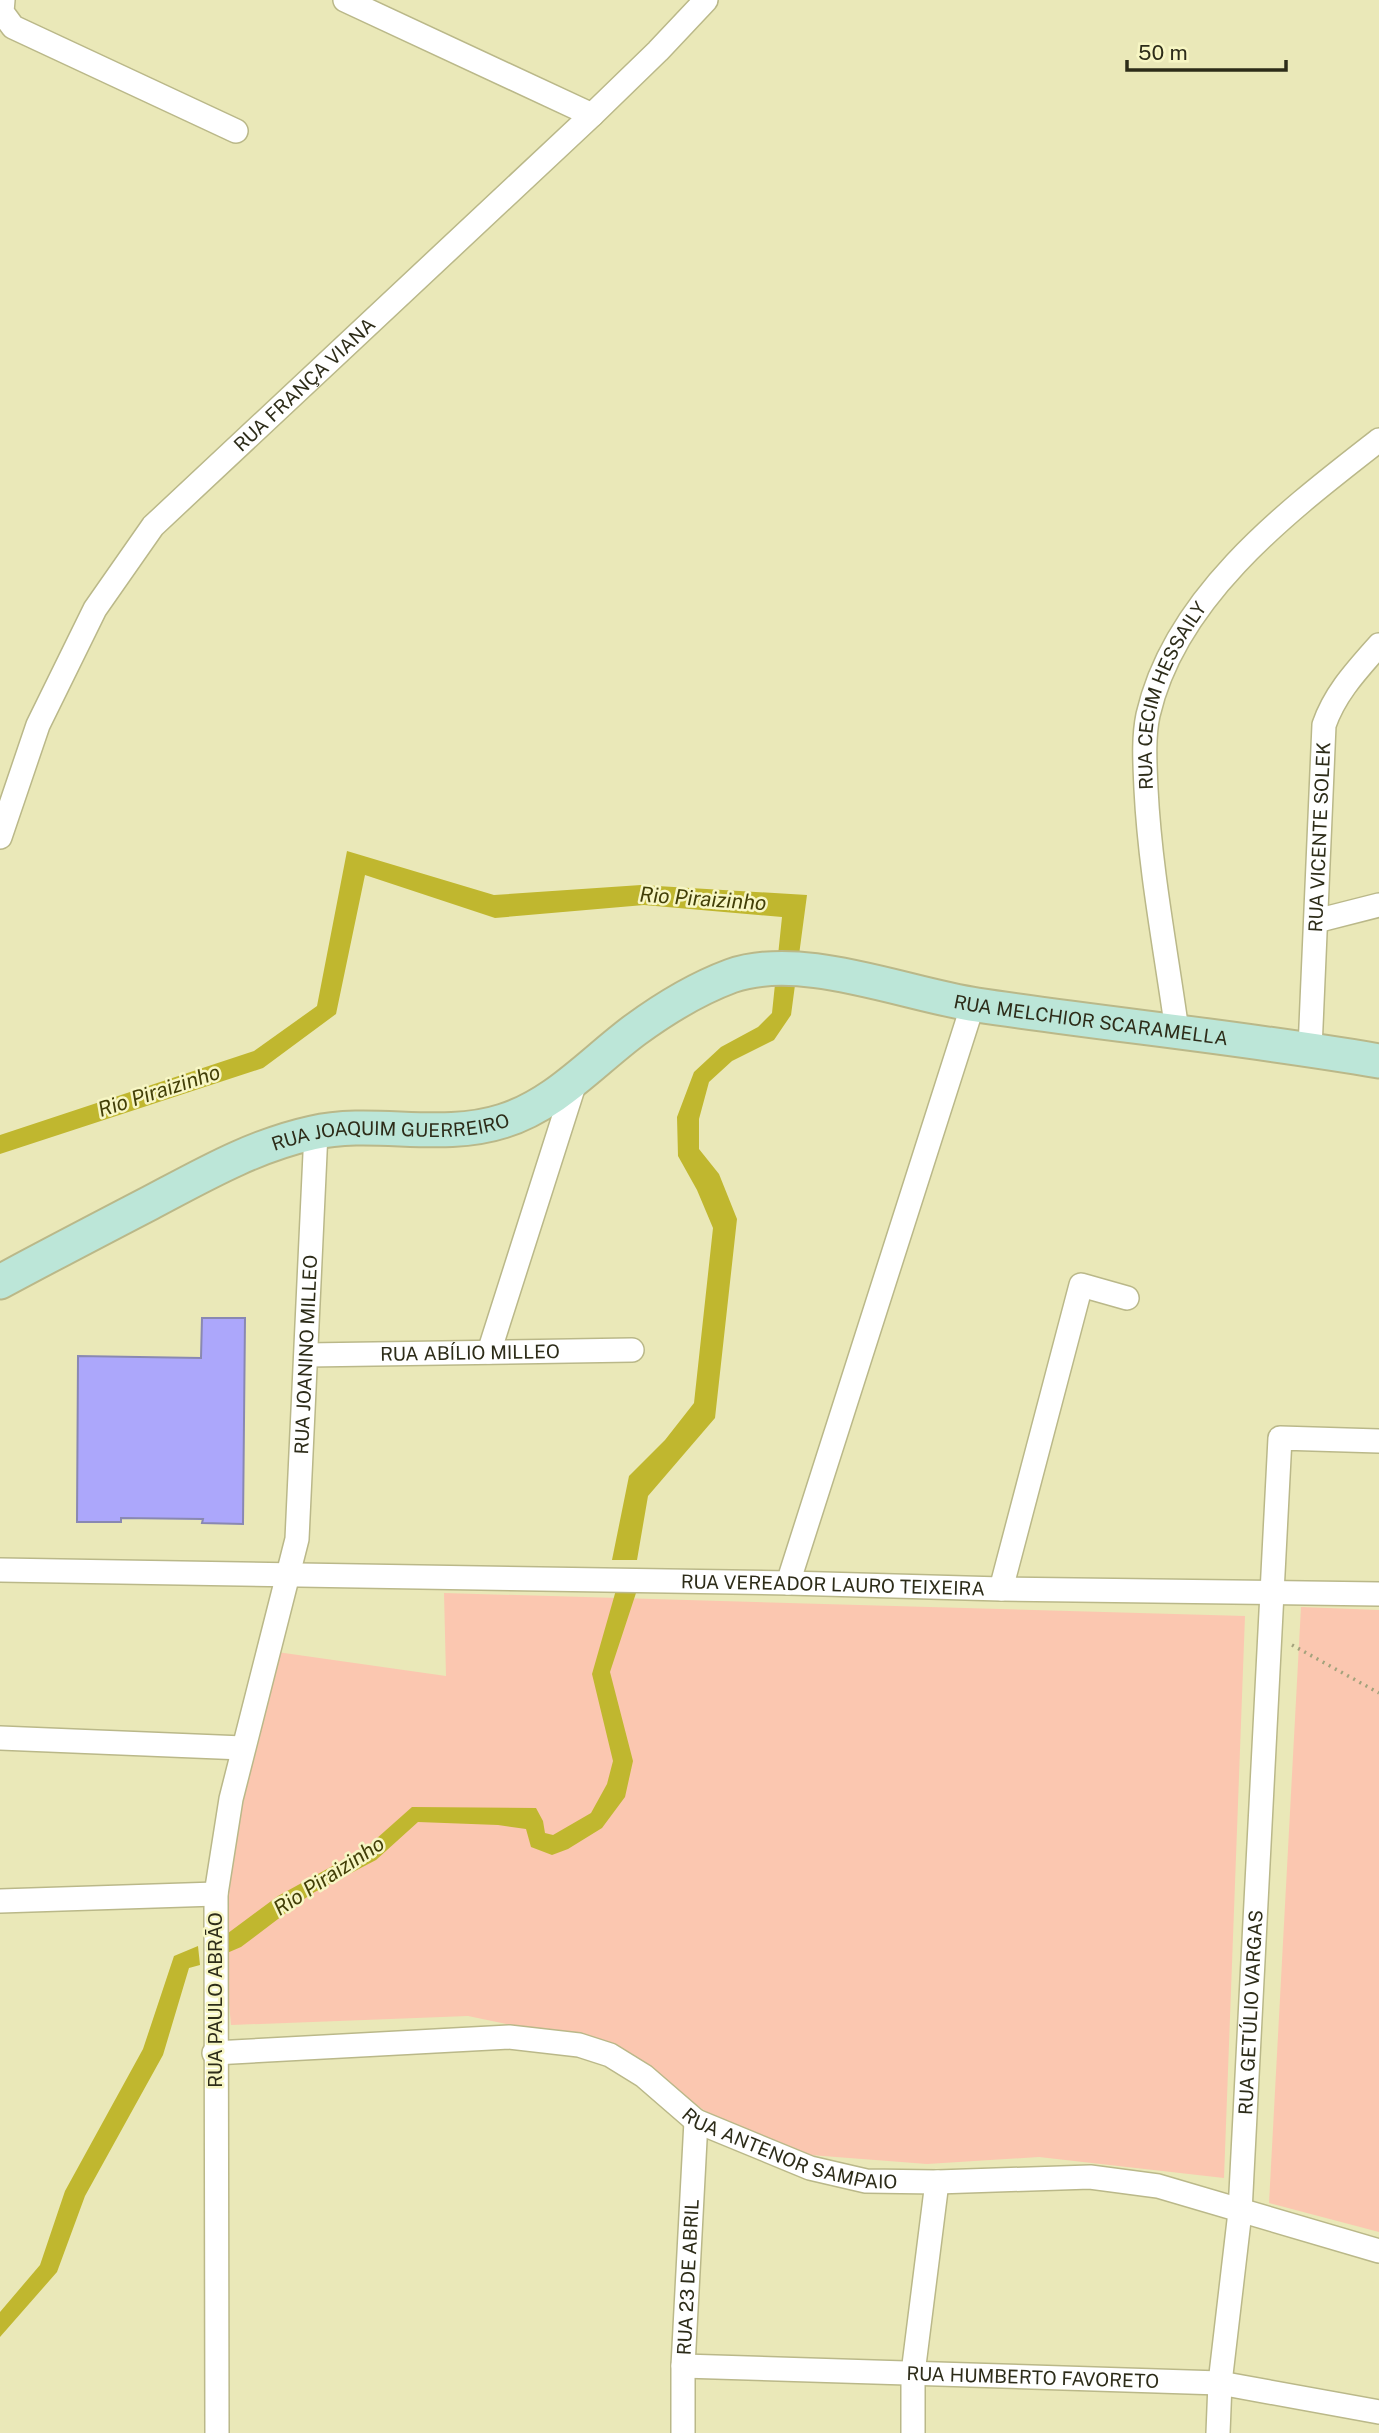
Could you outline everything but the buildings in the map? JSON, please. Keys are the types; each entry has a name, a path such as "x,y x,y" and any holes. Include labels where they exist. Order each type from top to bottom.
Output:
{"street":[{"path":"3,0 2,12 13,27 236,131"},
{"path":"345,0 592,115"},
{"name":"RUA FRANÇA VIANA","path":"0,837 38,725 60,679 95,609 153,526 592,115 706,0"},
{"name":"RUA CECIM HESSAILY","path":"1177,1031 1148,830 1145,756 1148,716 1166,663 1206,596 1254,546 1328,480 1379,440"},
{"name":"RUA VICENTE SOLEK","path":"1310,1049 1324,725 1331,705 1345,683 1379,645"},
{"path":"1316,921 1379,905"},
{"name":"RUA MELCHIOR SCARAMELLA","path":"771,968 806,970 973,1004 1310,1049 1379,1061"},
{"name":"RUA JOAQUIM GUERREIRO","path":"0,1282 230,1160 271,1144 316,1132 371,1128 457,1130 498,1123 528,1112 576,1079 634,1031 691,993 735,975 771,968"},
{"path":"788,1583 973,1004"},
{"path":"489,1352 576,1079"},
{"name":"RUA JOANINO MILLEO","path":"287,1575 297,1539 316,1132"},
{"path":"1000,1589 1081,1285 1127,1298"},
{"name":"RUA ABÍLIO MILLEO","path":"307,1355 632,1350"},
{"name":"RUA GETÚLIO VARGAS","path":"1218,2433 1220,2383 1240,2212 1280,1438 1379,1441"},
{"name":"RUA VEREADOR LAURO TEIXEIRA","path":"0,1570 1379,1594"},
{"name":"RUA PAULO ABRÃO","path":"217,2433 214,2053 216,1894 231,1799 287,1575"},
{"path":"0,1738 243,1748"},
{"path":"0,1901 216,1894"},
{"name":"RUA ANTENOR SAMPAIO","path":"214,2053 509,2037 579,2045 610,2055 644,2076 696,2121 810,2168 866,2181 1090,2178 1158,2186 1379,2251"},
{"name":"RUA 23 DE ABRIL","path":"683,2433 683,2365 696,2121"},
{"path":"912,2433 913,2373 937,2182"},
{"name":"RUA HUMBERTO FAVORETO","path":"683,2365 1220,2383 1379,2412"}],"path":[{"path":"1270,1633 1379,1693"}],"shaded area":[{"path":"444,1593 1245,1616 1224,2178 1039,2157 927,2164 810,2155 783,2148 705,2111 617,2047 468,2016 231,2025 225,1959 225,1883 277,1652 446,1676"},
{"path":"1301,1607 1379,1610 1379,2232 1269,2203"}],"water":[{"name":"Rio Piraizinho","path":"347,851 494,895 641,885 807,895 791,1015 774,1040 732,1061 709,1082 699,1119 699,1149 719,1174 737,1219 715,1418 648,1496 637,1560 612,1560 629,1476 665,1440 694,1403 713,1228 697,1190 678,1156 677,1117 694,1072 721,1047 758,1027 772,1013 782,917 644,905 495,918 365,875 336,1014 263,1068 0,1154 0,1135 254,1051 317,1006"},
{"name":"Rio Piraizinho","path":"616,1590 637,1590 610,1672 633,1761 625,1797 602,1828 568,1849 552,1855 531,1847 526,1829 498,1825 418,1822 376,1860 311,1894 241,1947 220,1956 220,1939 278,1896 367,1847 412,1807 536,1808 543,1821 545,1833 553,1835 591,1813 607,1784 613,1761 592,1674"},
{"path":"198,1946 200,1965 189,1968 163,2055 85,2196 57,2272 0,2337 0,2312 40,2265 65,2191 143,2049 174,1956"}]}
